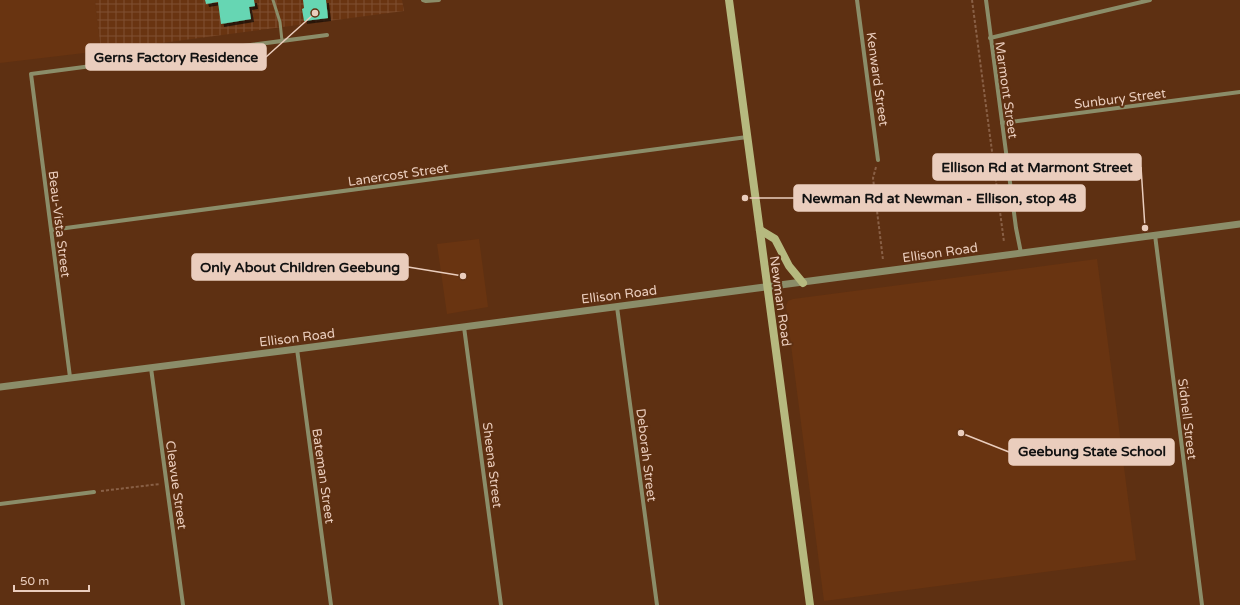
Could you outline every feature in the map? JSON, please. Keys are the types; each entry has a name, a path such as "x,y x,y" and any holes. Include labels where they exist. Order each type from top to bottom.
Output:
{"main road":[{"name":"Newman Road","path":"729,0 810,605"},
{"path":"760,230 775,239 789,266 803,282"}],"street":[{"path":"424,0 440,0"},
{"name":"Kenward Street","path":"857,0 878,160"},
{"name":"Marmont Street","path":"986,0 990,38 1021,253"},
{"path":"990,38 1150,0"},
{"path":"282,41 327,35"},
{"name":"Beau-Vista Street","path":"70,378 31,74 282,41"},
{"name":"Sunbury Street","path":"1002,124 1240,92"},
{"name":"Lanercost Street","path":"51,230 748,137"},
{"name":"Ellison Road","path":"0,387 1240,224"},
{"name":"Sidnell Street","path":"1155,236 1202,605"},
{"name":"Deborah Street","path":"617,307 656,605"},
{"name":"Sheena Street","path":"464,327 501,605"},
{"name":"Bateman Street","path":"297,349 331,605"},
{"name":"Cleavue Street","path":"151,367 183,605"},
{"path":"0,504 94,492"}],"lane":[{"path":"272,0 280,22 282,41"}],"path":[{"path":"972,0 1004,242"},
{"path":"878,160 872,178 883,260"},
{"path":"94,492 167,483"}],"shaded area":[{"path":"0,0 95,0 101,51 0,63"},
{"path":"95,0 402,0 404,11 101,51"},
{"path":"479,239 488,307 447,314 437,244"},
{"path":"1097,259 1136,560 824,601 786,306 788,301 793,299"}],"building":[{"path":"205,0 254,0 255,6 249,7 251,19 221,24 218,2 206,4"},
{"path":"303,0 326,0 328,18 304,21 302,9 304,8"}],"place":[{"name":"Gerns Factory Residence","path":"315,13"},
{"name":"Newman Rd at Newman - Ellison, stop 48","path":"745,198"},
{"name":"Ellison Rd at Marmont Street","path":"1145,228"},
{"name":"Only About Children Geebung","path":"463,276"},
{"name":"Geebung State School","path":"961,433"}]}
